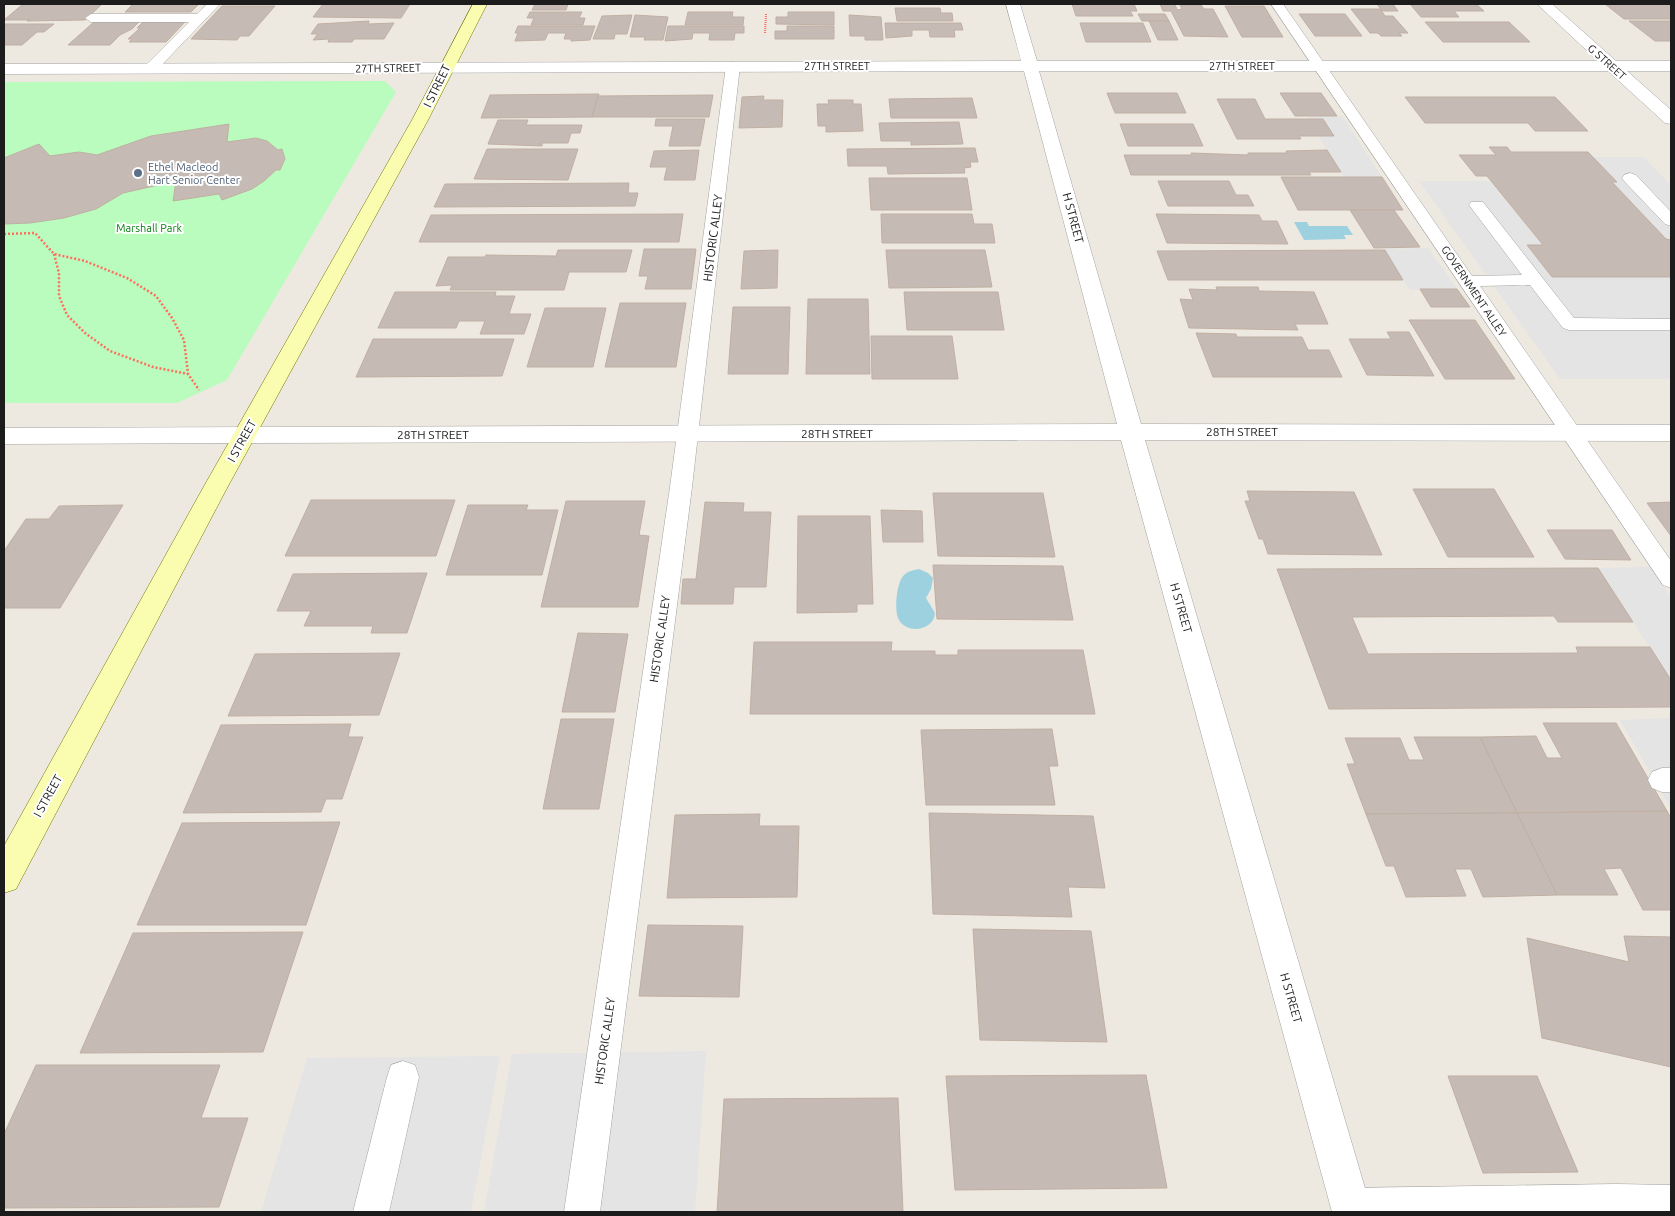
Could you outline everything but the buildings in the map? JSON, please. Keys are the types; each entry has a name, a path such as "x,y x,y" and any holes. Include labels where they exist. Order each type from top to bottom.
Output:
{"street":[{"name":"I STREET","path":"4,878 246,434 406,146 480,4"},
{"name":"H STREET","path":"1013,4 1351,1209"},
{"name":"G STREET","path":"1544,4 1671,120"},
{"name":"27TH STREET","path":"4,69 733,66 1671,66"},
{"name":"28TH STREET","path":"4,436 1132,432 1671,433"}],"lane":[{"path":"150,68 214,4"},
{"name":"GOVERNMENT ALLEY","path":"1277,4 1671,579"},
{"path":"91,18 200,18"},
{"name":"HISTORIC ALLEY","path":"582,1212 688,435 733,66"},
{"path":"1630,178 1671,221"},
{"path":"1477,205 1569,324 1671,324"},
{"path":"1468,282 1535,280"},
{"path":"371,1212 403,1077"},
{"path":"1351,1209 1618,1207 1671,1202"}],"path":[{"path":"4,234 35,233 54,254 58,273 59,296 67,315 85,333 110,351 153,367 188,374"},
{"path":"54,254 85,261 127,278 156,296 172,318 184,340 188,374 199,390"}],"green space":[{"name":"Marshall Park","path":"385,81 396,92 227,380 177,403 4,403 4,82"}],"shaded area":[{"path":"1306,116 1342,116 1382,177 1344,177"},
{"path":"1593,157 1643,157 1671,185 1671,240 1666,239 1612,182 1617,182"},
{"path":"1419,181 1490,181 1543,245 1527,246 1552,277 1671,277 1671,379 1560,379"},
{"path":"1428,248 1457,289 1410,290 1383,249"},
{"path":"1651,567 1671,598 1671,680 1598,568"},
{"path":"1671,718 1671,809 1620,720"},
{"path":"706,1051 695,1212 484,1212 512,1054"},
{"path":"500,1056 471,1212 261,1212 307,1058"}],"water":[{"path":"1294,222 1307,222 1309,226 1347,226 1353,235 1344,235 1346,239 1304,240"},
{"path":"919,569 928,573 933,578 931,589 926,598 935,613 934,619 926,627 914,629 903,625 899,620 897,616 897,597 899,584 904,575"}],"place":[{"name":"Ethel Macleod Hart Senior Center","path":"138,173"}]}
